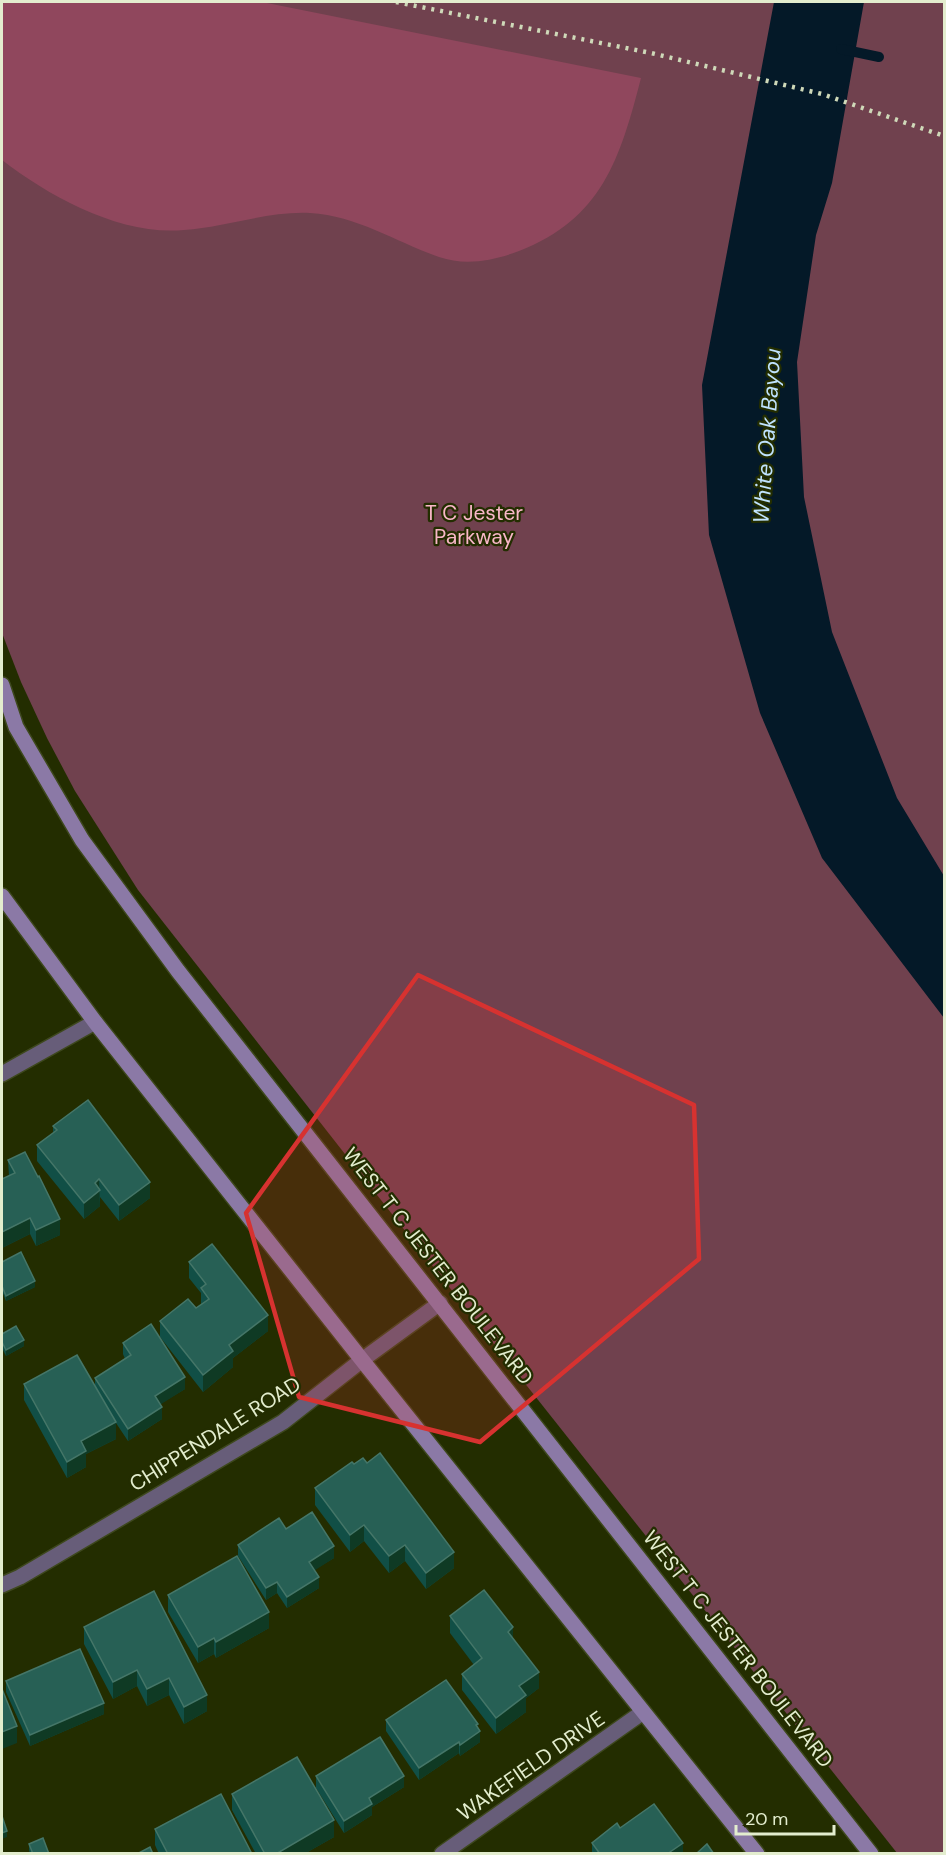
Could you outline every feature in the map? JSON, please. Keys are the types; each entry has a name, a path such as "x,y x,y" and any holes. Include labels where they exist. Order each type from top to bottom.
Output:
{"main road":[{"name":"WEST T C JESTER BOULEVARD","path":"2,686 16,727 82,840 178,971 871,1854"},
{"path":"2,896 95,1022 756,1854"}],"street":[{"path":"2,1074 95,1022"},
{"name":"CHIPPENDALE ROAD","path":"2,1585 20,1577 282,1422 362,1360 440,1304"},
{"name":"WAKEFIELD DRIVE","path":"442,1854 643,1712"}],"highlighted area":[{"path":"418,975 694,1105 699,1259 480,1442 299,1397 246,1213"}],"green space":[{"name":"T C Jester Parkway","path":"2,2 944,2 944,1853 897,1853 138,890 75,791 47,738 21,682 2,633"}],"shaded area":[{"path":"2,2 262,2 641,78 625,135 615,160 589,204 570,222 547,238 519,251 489,260 469,262 449,260 361,224 328,215 310,213 278,214 184,230 160,230 136,227 87,211 42,187 2,160"}],"water":[{"name":"White Oak Bayou","path":"774,2 864,2 832,183 816,235 797,362 804,497 832,632 897,798 944,876 944,1018 822,858 760,713 709,535 702,385"}],"building":[{"path":"88,1100 150,1182 119,1205 99,1179 95,1183 100,1190 84,1203 37,1145 57,1130 53,1126"},
{"path":"25,1152 60,1219 36,1230 30,1218 2,1232 2,1179 15,1173 8,1160"},
{"path":"212,1244 268,1315 229,1345 233,1351 203,1375 160,1321 188,1299 196,1308 209,1299 201,1288 206,1284 189,1262"},
{"path":"21,1252 35,1281 6,1296 2,1286 2,1262"},
{"path":"151,1324 185,1377 155,1396 162,1407 128,1429 95,1378 131,1355 123,1343"},
{"path":"16,1326 24,1340 6,1350 2,1342 2,1334"},
{"path":"77,1355 116,1422 81,1441 86,1451 67,1462 24,1384"},
{"path":"380,1453 454,1552 426,1573 405,1545 389,1556 364,1525 350,1535 315,1488 352,1462 354,1464 363,1458 367,1463"},
{"path":"312,1512 334,1546 309,1562 319,1577 287,1597 277,1582 266,1588 238,1545 279,1518 286,1529"},
{"path":"237,1556 269,1612 216,1642 214,1638 198,1647 168,1595"},
{"path":"484,1590 513,1627 508,1632 539,1672 519,1686 526,1695 496,1718 462,1674 482,1658 450,1616"},
{"path":"154,1591 207,1695 184,1707 169,1678 147,1689 137,1670 113,1682 84,1627"},
{"path":"80,1649 104,1703 30,1735 6,1681"},
{"path":"446,1680 478,1724 476,1725 480,1731 419,1768 386,1720"},
{"path":"2,1689 17,1726 2,1732"},
{"path":"380,1737 404,1776 369,1798 372,1804 344,1821 316,1776"},
{"path":"297,1757 334,1820 276,1854 265,1854 232,1794"},
{"path":"221,1794 252,1854 168,1854 155,1829"},
{"path":"654,1804 683,1843 670,1852 672,1854 600,1854 592,1843 617,1823 620,1828"},
{"path":"2,1816 7,1831 2,1833"},
{"path":"43,1838 49,1854 33,1854 29,1844"},
{"path":"707,1844 714,1854 696,1854"},
{"path":"150,1847 153,1854 137,1854"}],"waterway":[{"path":"841,49 879,57"}],"railway":[{"path":"396,2 651,53 822,94 944,136"}]}
